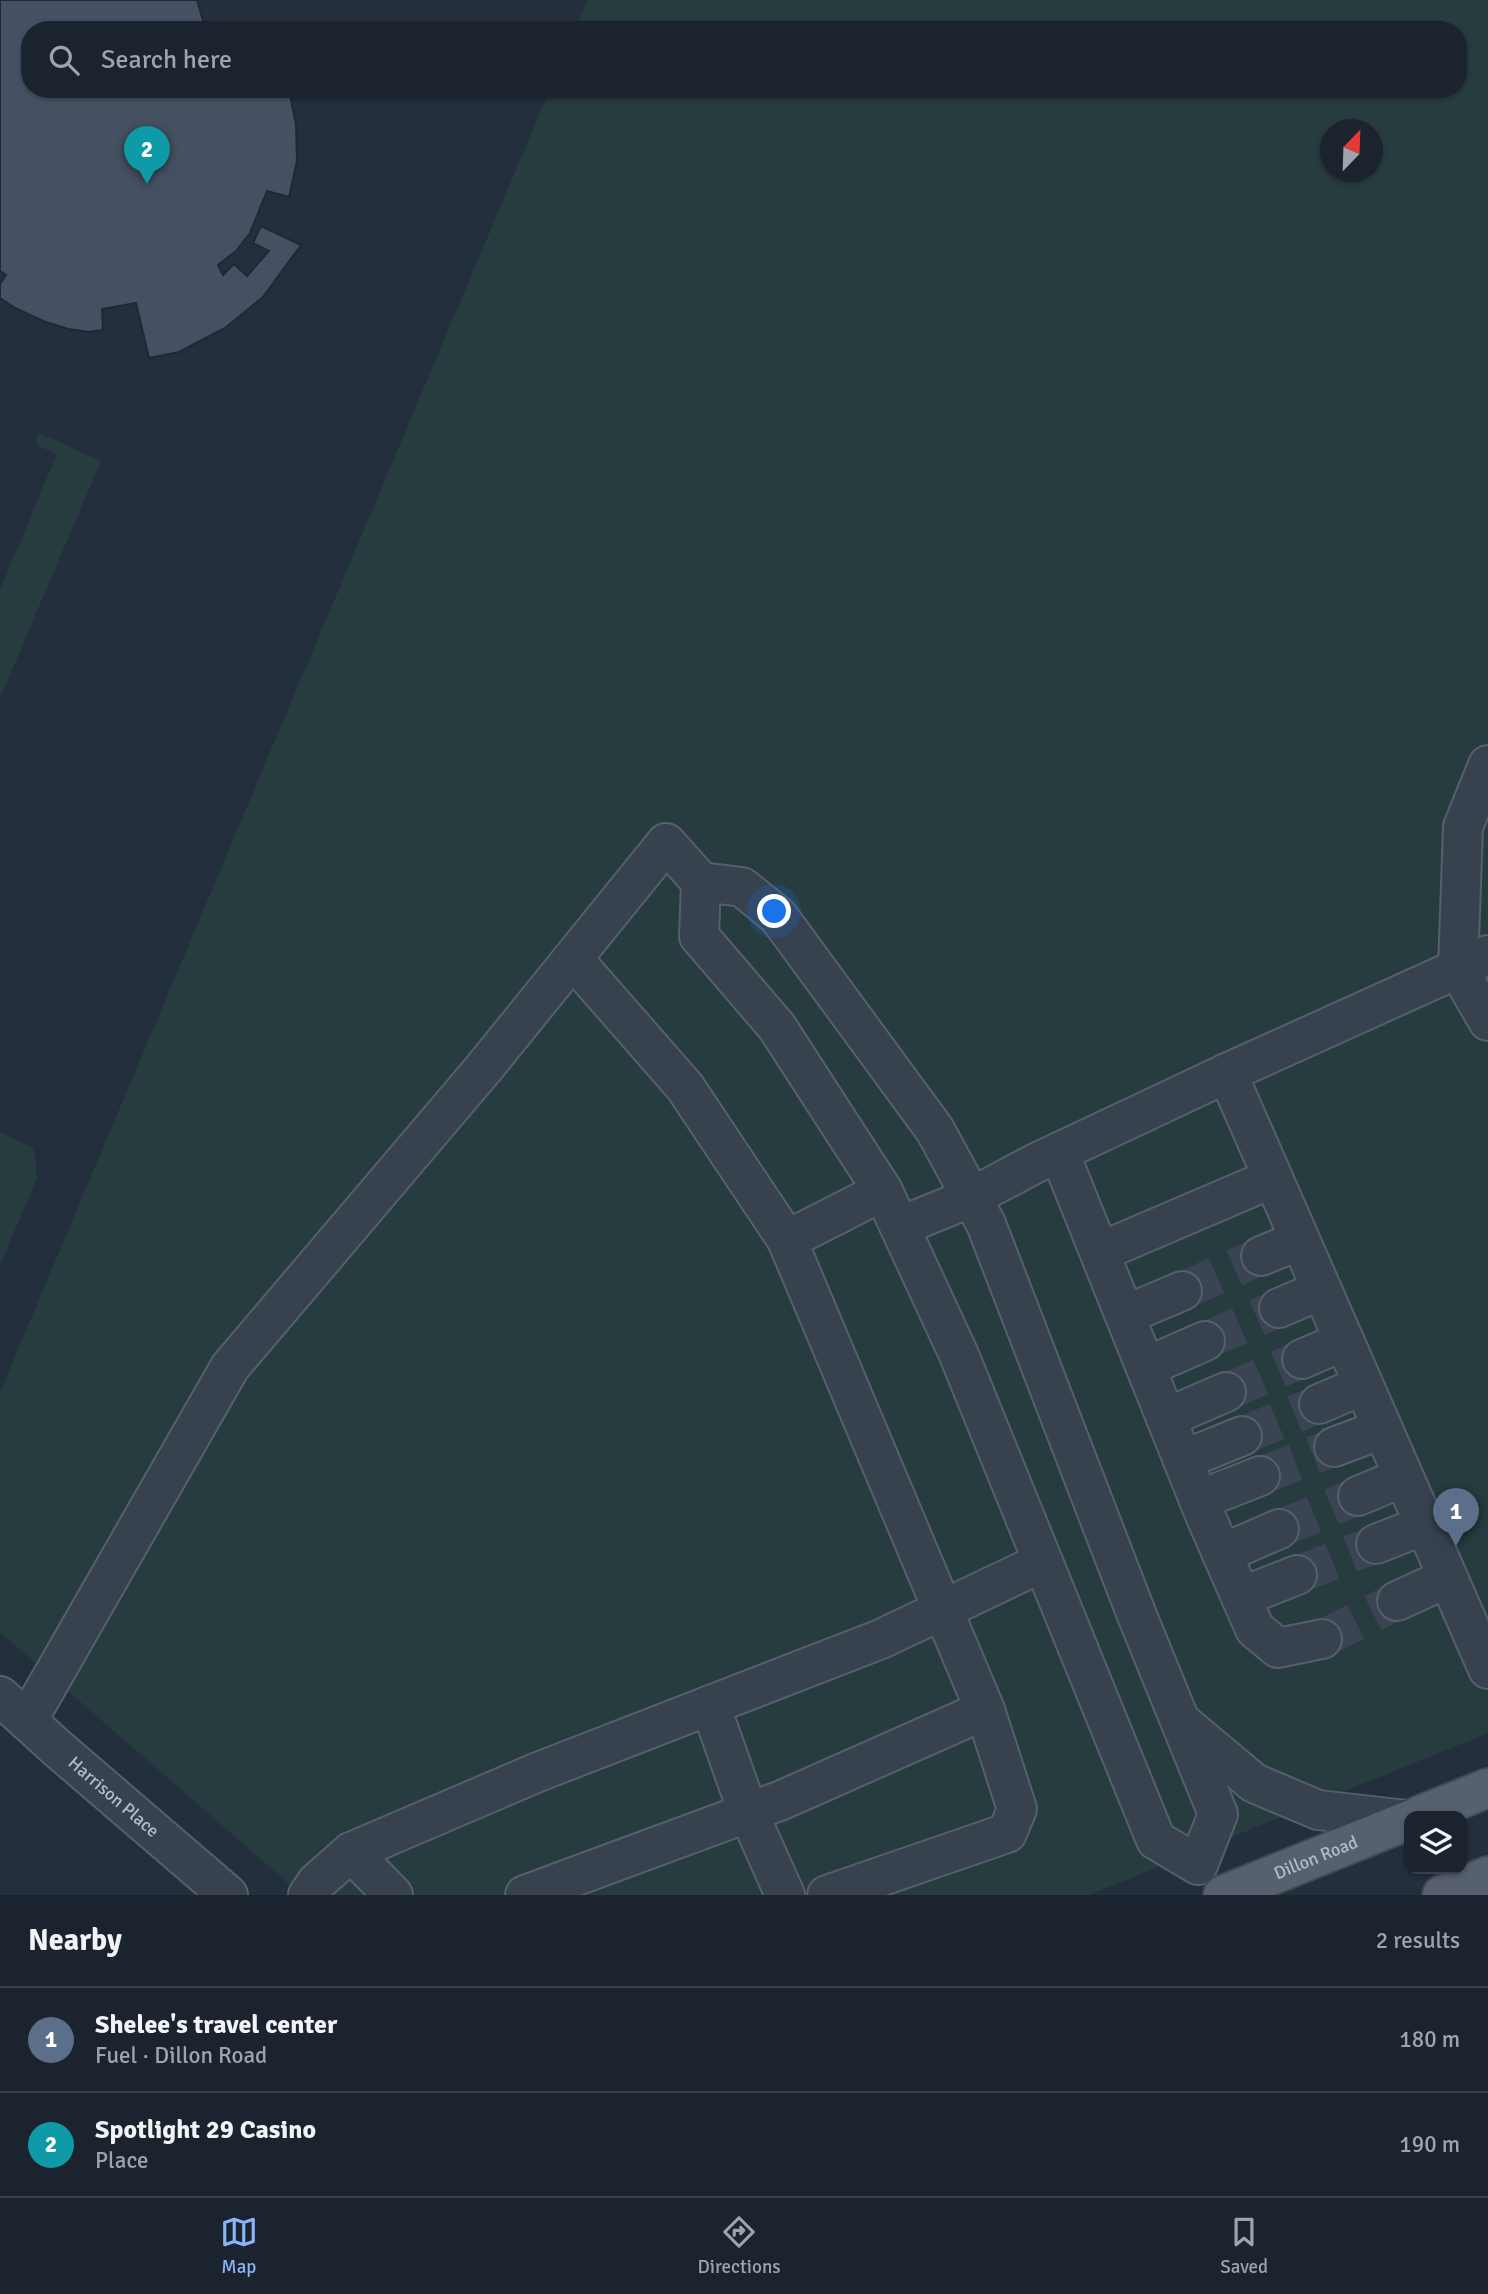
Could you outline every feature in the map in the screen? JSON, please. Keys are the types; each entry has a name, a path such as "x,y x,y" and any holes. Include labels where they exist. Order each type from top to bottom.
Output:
{"main road":[{"name":"Dillon Road","path":"1431,1811 1488,1788"},
{"name":"Dillon Road","path":"1223,1895 1404,1822"},
{"path":"1442,1895 1488,1876"}],"street":[{"path":"1488,765 1463,827 1460,898 1488,1021"},
{"path":"14,1709 230,1367 484,1068 667,843 701,882 742,887 778,916 935,1130 972,1197 986,1224 1218,1814 1207,1880 1156,1840 959,1355 901,1226 883,1191 777,1027 699,936 701,882"},
{"path":"1460,898 1488,847"},
{"path":"573,959 685,1087 787,1240 985,1710 1017,1809 1007,1833 827,1895"},
{"path":"901,1226 972,1197 1059,1152 1227,1073 1473,962"},
{"path":"1227,1073 1488,1669"},
{"path":"1059,1152 1199,1500 1255,1629 1278,1648 1322,1639"},
{"path":"1100,1252 1273,1178"},
{"path":"787,1240 883,1191"},
{"path":"1261,1256 1300,1240"},
{"path":"1279,1308 1321,1290"},
{"path":"1125,1315 1182,1291"},
{"path":"1146,1367 1205,1341"},
{"path":"1302,1359 1344,1341"},
{"path":"1319,1404 1363,1385"},
{"path":"1166,1418 1226,1392"},
{"path":"1334,1447 1382,1429"},
{"path":"1183,1460 1242,1436"},
{"path":"1199,1500 1260,1476"},
{"path":"1358,1496 1403,1477"},
{"path":"1376,1544 1424,1525"},
{"path":"1222,1554 1279,1529"},
{"path":"308,1895 317,1882 351,1852 538,1772 881,1639 1043,1562"},
{"path":"1241,1597 1297,1575"},
{"path":"1397,1601 1447,1578"},
{"path":"710,1705 748,1812 785,1895"},
{"name":"Harrison Place","path":"14,1709 229,1895"},
{"path":"525,1895 782,1800 985,1710"},
{"path":"1180,1721 1254,1783 1318,1810 1404,1818"},
{"path":"351,1852 394,1895"}],"green space":[{"path":"588,0 1488,0 1488,1733 1089,1895 302,1895 0,1632 0,1392 546,98 1467,98 1467,21 579,21"},
{"path":"41,434 101,461 0,698 0,590 57,454 37,445 37,436"},
{"path":"0,1132 32,1147 37,1178 0,1265"}],"building":[{"path":"0,0 197,0 204,21 21,21 21,98 291,98 296,125 297,161 289,197 267,191 250,233 236,251 218,265 223,275 234,264 247,276 269,251 253,243 261,226 301,245 263,297 225,328 179,352 149,358 136,303 102,309 103,330 89,332 68,329 43,321 0,298 0,284 6,275 0,271"}],"tunnel":[{"path":"1182,1291 1261,1256"},
{"path":"1205,1341 1279,1308"},
{"path":"1226,1392 1302,1359"},
{"path":"1242,1436 1319,1404"},
{"path":"1260,1476 1334,1447"},
{"path":"1279,1529 1358,1496"},
{"path":"1297,1575 1376,1544"},
{"path":"1322,1639 1397,1601"}],"place":[{"name":"Spotlight 29 Casino","path":"147,184"},
{"name":"Shelee's travel center","path":"1456,1546"}]}
